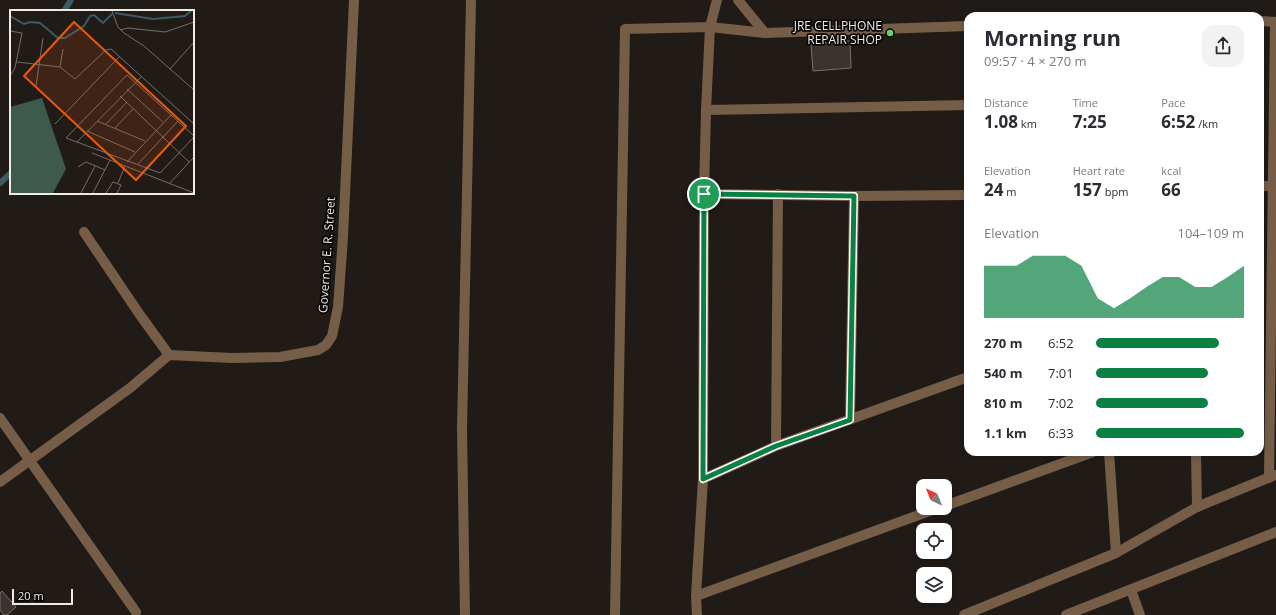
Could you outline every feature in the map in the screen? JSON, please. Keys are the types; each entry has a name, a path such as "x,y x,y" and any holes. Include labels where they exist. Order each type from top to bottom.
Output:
{"street":[{"name":"Governor E. R. Street","path":"169,355 232,358 280,357 318,350 326,345 332,336 338,306 343,238 354,0"},
{"path":"465,615 462,429 472,0"},
{"path":"697,615 696,596 703,479 704,194 706,110 710,26 717,0"},
{"path":"738,0 765,33"},
{"path":"964,615 1116,554 1198,507 1272,476 1275,22 1264,21"},
{"path":"615,615 625,29 710,26 765,33 964,26"},
{"path":"706,110 964,105"},
{"path":"704,194 854,196 964,195"},
{"path":"776,446 778,194"},
{"path":"850,420 854,196"},
{"path":"0,482 130,388 169,355 84,232"},
{"path":"703,479 776,446 964,378"},
{"path":"0,418 136,612"},
{"path":"952,503 1082,456"},
{"path":"1109,456 1116,554"},
{"path":"1196,456 1198,507"},
{"path":"696,596 919,515"},
{"path":"1066,615 1276,532"},
{"path":"1131,590 1140,615"}],"building":[{"path":"850,41 851,68 813,71 811,44"},
{"path":"2,591 16,607 7,615 4,615 0,610 0,593"}],"waterway":[{"path":"65,10 71,0"},
{"path":"0,183 10,174"}],"place":[{"name":"JRE CELLPHONE REPAIR SHOP","path":"890,33"}],"route":[{"path":"704,194 854,196 850,420 776,446 703,479 704,251 704,194"}]}
